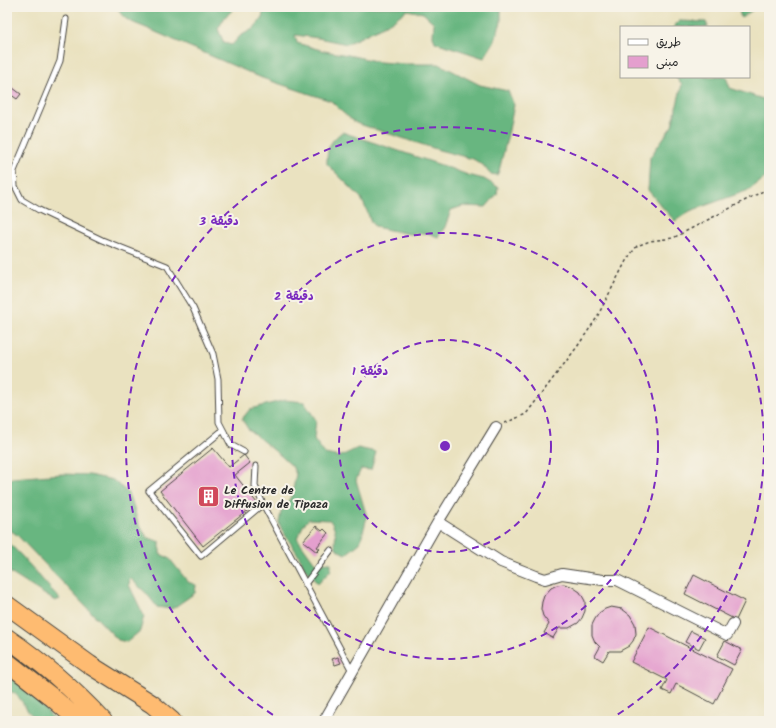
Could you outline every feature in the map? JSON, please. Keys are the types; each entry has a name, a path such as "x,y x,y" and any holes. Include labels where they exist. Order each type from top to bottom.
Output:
{"highway":[{"path":"7,604 90,665 152,704 172,721"},
{"path":"7,638 30,654 65,684 103,721"},
{"path":"7,662 53,698 79,721"},
{"path":"53,698 73,721"}],"street":[{"path":"324,721 438,522 496,427"},
{"path":"438,522 501,562 536,576 545,579 562,574 603,580 617,580 727,635 733,624"}],"lane":[{"path":"66,19 60,61 14,171 15,186 22,200 39,210 102,240 167,266 193,308 213,354 218,379 219,422 231,445 244,452"},
{"path":"223,430 149,491 201,556 263,504"},
{"path":"256,466 255,486 263,504 352,672"},
{"path":"305,584 332,550"}],"path":[{"path":"496,427 526,414 577,347 596,319 627,259 637,246 650,241 673,238 769,188"}],"green space":[{"path":"118,7 236,7 225,17 218,29 224,43 232,45 240,36 253,29 261,20 265,7 501,7 501,22 494,42 484,58 435,42 433,36 434,23 423,13 407,10 391,22 347,44 295,35 297,43 324,51 380,62 439,64 480,85 508,91 514,105 499,171 497,175 490,174 483,165 473,159 439,150 356,123 331,101 262,78 132,22 124,18"},
{"path":"738,7 757,7 741,18"},
{"path":"679,21 706,22 708,26 674,26"},
{"path":"676,78 726,78 730,88 769,101 769,175 749,190 690,211 675,221 648,190 650,157 672,126 682,84"},
{"path":"342,132 468,175 484,179 498,187 497,194 486,207 463,206 451,210 445,227 438,237 428,233 409,234 375,227 371,222 361,198 327,164 328,149 334,139"},
{"path":"285,400 304,402 316,420 314,439 325,454 339,457 358,448 376,452 371,470 361,469 356,480 367,517 360,543 346,554 337,549 334,527 330,520 309,519 304,524 297,538 315,563 331,563 331,570 318,584 305,569 279,523 281,512 292,495 296,474 292,466 248,429 242,419 250,409"},
{"path":"63,474 89,475 113,480 127,492 133,505 138,523 147,537 160,542 160,554 169,558 188,582 196,585 195,593 172,609 157,607 147,594 130,578 129,585 144,616 140,631 127,642 118,640 17,535 7,528 7,482 12,478"},
{"path":"7,541 60,599 55,601 7,571"},
{"path":"9,679 25,684 55,721 38,721 29,712 17,695 7,691 7,680"}],"building":[{"path":"9,85 21,94 17,99 7,92 7,87"},
{"name":"Le Centre de Diffusion de Tipaza","path":"213,448 229,467 244,455 250,463 235,475 257,503 203,546 160,491"},
{"path":"316,526 322,531 324,529 328,533 317,547 320,549 317,552 303,541"},
{"path":"694,575 745,601 736,620 685,594"},
{"path":"564,584 571,586 580,592 585,601 585,611 578,623 569,628 559,628 553,638 544,633 549,624 543,616 541,609 542,602 544,596 551,588"},
{"path":"611,607 622,609 630,615 635,624 636,634 629,646 620,651 609,651 603,661 595,656 600,647 595,642 592,635 592,625 599,613"},
{"path":"649,627 732,669 714,704 676,684 671,694 662,690 667,680 631,662"},
{"path":"691,631 705,638 699,649 685,642"},
{"path":"725,641 742,650 734,665 717,656"},
{"path":"338,657 341,663 335,665 332,659"}],"place":[{"name":"Le Centre de Diffusion de Tipaza","path":"208,497"}]}
